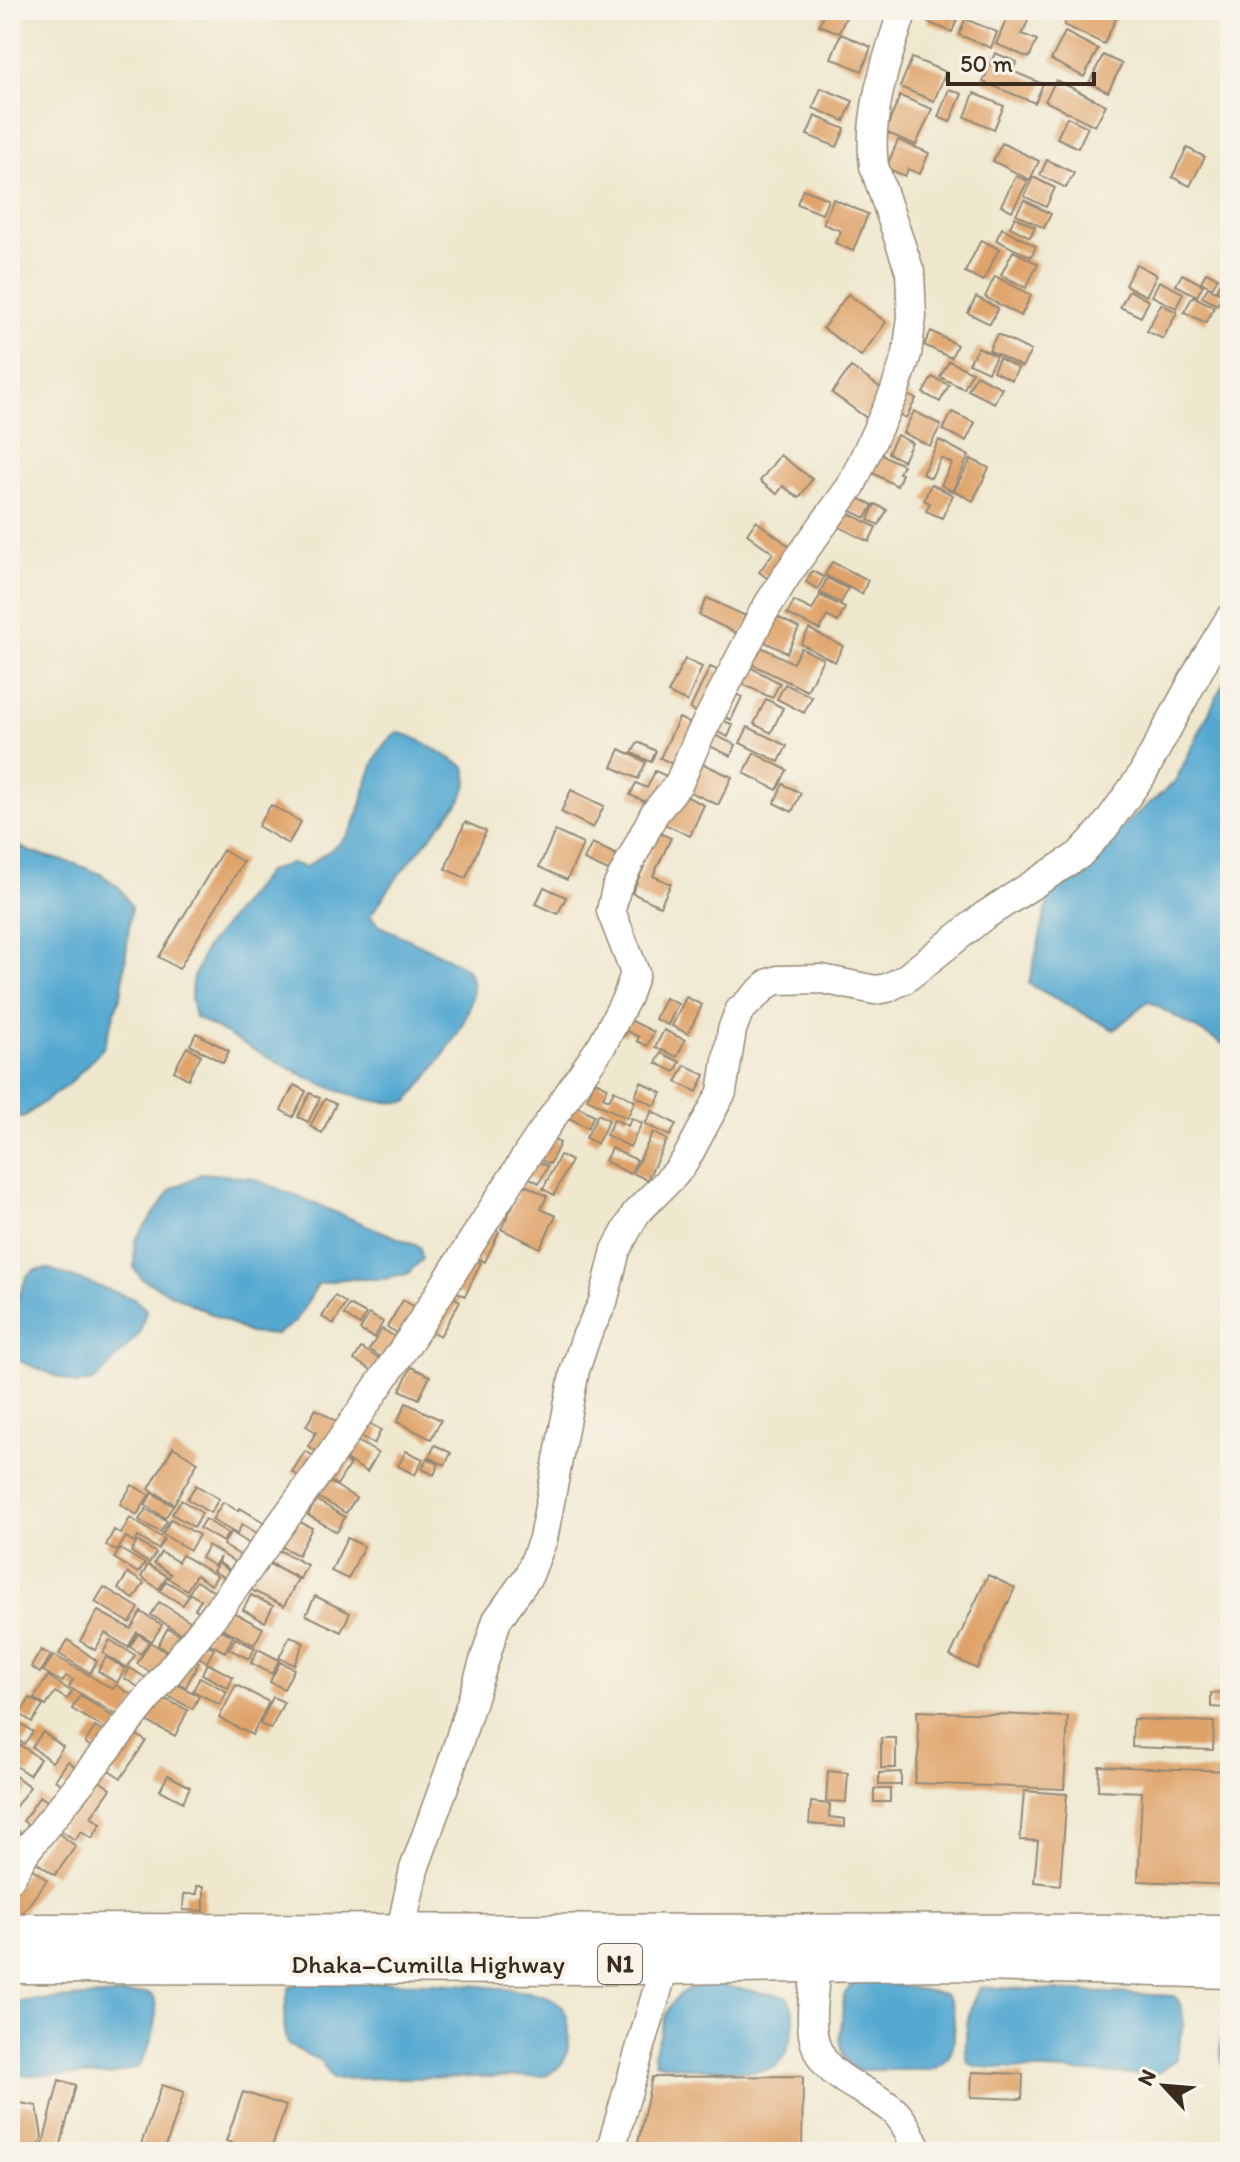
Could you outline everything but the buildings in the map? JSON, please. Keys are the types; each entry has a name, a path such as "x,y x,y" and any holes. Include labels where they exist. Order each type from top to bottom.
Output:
{"highway":[{"name":"Dhaka–Cumilla Highway","path":"10,1934 1230,1935"},
{"name":"Dhaka–Cumilla Highway","path":"10,1963 665,1964 947,1960 1230,1968"}],"street":[{"path":"10,1878 26,1851 222,1605 324,1465 411,1338 530,1150 602,1045 627,997 635,973 611,911 616,889 654,814 679,783 697,741 763,613 851,486 894,393 907,354 912,317 910,272 874,166 871,147 885,69 903,10"},
{"path":"400,1935 414,1869 451,1767 497,1620 529,1575 543,1539 575,1370 603,1302 616,1250 636,1213 685,1161 722,1092 732,1030 739,1011 769,983 778,980 822,979 875,990 887,988 905,979 984,916 1079,855 1104,828 1142,775 1230,618"},
{"path":"816,1962 814,2040 821,2059 842,2080 896,2113 904,2121 918,2152"},
{"path":"610,2152 665,1964"}],"water":[{"path":"1230,669 1230,1048 1148,1001 1114,1030 1029,984 1052,885 1175,782"},
{"path":"397,732 413,737 465,767 468,781 462,799 401,872 370,916 379,925 461,965 472,983 471,1000 455,1038 408,1102 377,1101 355,1096 308,1078 195,1017 191,998 192,982 205,949 267,872 290,863 306,867 350,832 379,753"},
{"path":"10,842 31,852 101,874 121,889 131,907 122,991 103,1048 71,1082 25,1116 11,1118"},
{"path":"203,1173 252,1178 420,1247 422,1260 407,1274 318,1284 296,1321 276,1335 249,1333 142,1279 134,1268 135,1240 172,1189"},
{"path":"49,1269 135,1299 146,1310 140,1333 96,1380 76,1384 10,1357 10,1316 28,1275 35,1270"},
{"path":"865,1979 947,1997 953,2010 954,2039 944,2063 930,2070 857,2070 844,2059 840,2039 844,1995 852,1984"},
{"path":"298,1983 464,1985 552,1998 561,2005 566,2015 569,2027 567,2052 560,2065 543,2076 332,2079 321,2061 288,2045 286,2038 284,2017 289,1988"},
{"path":"707,1983 787,1997 793,2012 793,2027 787,2051 780,2063 763,2070 733,2071 655,2062 654,2053 669,2008 682,1993"},
{"path":"981,1987 1175,1996 1183,2018 1176,2059 1156,2075 978,2067 968,2063 966,2035 972,2003"},
{"path":"148,1993 154,1997 155,2024 139,2067 111,2075 10,2075 10,2002"},
{"path":"1230,2002 1230,2070 1223,2065 1220,2046"}]}
